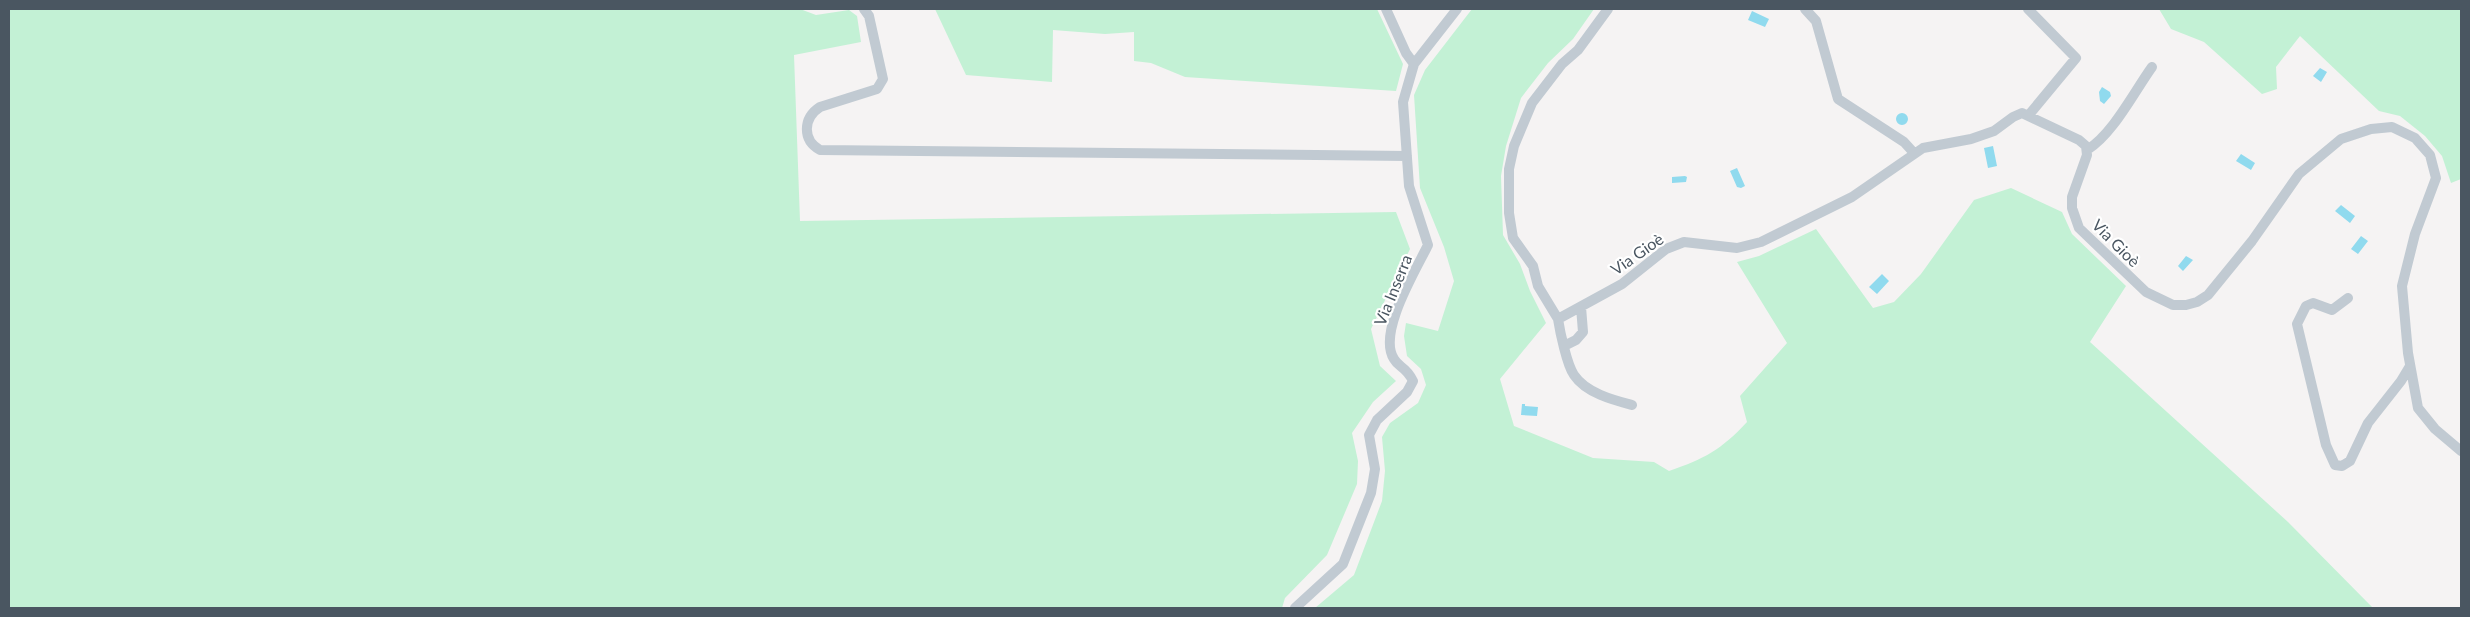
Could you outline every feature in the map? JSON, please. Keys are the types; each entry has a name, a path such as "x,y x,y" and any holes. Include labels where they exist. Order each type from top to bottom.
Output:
{"street":[{"path":"864,9 869,16 883,78 881,85 877,88 820,106 813,111 808,118 806,128 808,138 813,146 820,150 1407,156"},
{"path":"1386,9 1414,64"},
{"name":"Via Inserra","path":"1295,608 1343,564 1372,493 1375,469 1369,435 1377,420 1407,392 1413,381 1408,370 1394,360 1388,343 1395,314 1428,245 1409,186 1403,102 1414,64 1457,9"},
{"path":"1608,9 1578,50 1562,64 1532,103 1514,146 1509,169 1509,213 1513,238 1533,266 1538,286 1558,319 1564,346 1574,375 1588,388 1632,405"},
{"path":"1805,9 1816,21 1838,99 1904,142 1914,153"},
{"path":"2028,9 2076,58 2028,116 2079,140 2087,150 2111,126 2152,67"},
{"name":"Via Gioè","path":"1558,319 1622,284 1666,249 1684,242 1737,248 1749,247 1774,237 1852,197 1923,148 1971,139 1994,131 2013,117 2022,113 2028,116"},
{"name":"Via Gioè","path":"2087,150 2072,197 2072,208 2079,228 2146,292 2173,305 2186,305 2197,302 2208,295 2252,241 2299,174 2341,139 2371,129 2392,127 2415,138 2430,155 2436,178 2415,234 2402,286 2410,366 2418,408 2435,429 2461,451"},
{"path":"2348,298 2332,310 2313,303 2306,306 2297,324 2326,445 2335,465 2342,466 2350,461 2368,423 2401,381 2410,366"},
{"path":"1564,346 1576,340 1582,332 1581,307"}],"green space":[{"path":"9,9 800,9 816,15 849,10 857,16 861,42 794,55 800,221 1396,212 1410,249 1371,329 1380,366 1396,381 1373,402 1352,433 1358,461 1357,484 1327,555 1285,598 1282,608 9,608"},
{"path":"935,9 1377,9 1403,64 1396,91 1185,77 1151,63 1134,61 1134,32 1105,34 1053,30 1052,82 966,75"},
{"path":"1472,9 1594,9 1573,39 1548,63 1521,98 1506,146 1501,176 1503,235 1520,264 1530,291 1546,323 1500,379 1514,426 1593,458 1654,462 1669,471 1702,458 1729,440 1747,422 1740,396 1787,343 1737,262 1759,256 1816,229 1873,308 1894,302 1921,274 1974,200 2011,188 2062,212 2072,234 2126,286 2090,342 2288,522 2373,608 1315,608 1354,575 1382,501 1385,471 1382,437 1390,423 1418,403 1426,385 1421,369 1407,356 1404,336 1406,323 1438,331 1454,281 1444,247 1420,188 1414,95 1425,70"},
{"path":"2159,9 2461,9 2461,179 2451,183 2442,156 2425,136 2400,116 2379,111 2300,36 2276,67 2277,89 2262,94 2204,42 2171,29"}],"water":[{"path":"1752,11 1769,19 1765,27 1748,20"},
{"path":"2320,68 2327,72 2321,82 2313,76"},
{"path":"2102,87 2110,92 2111,96 2104,104 2100,101 2099,92"},
{"path":"1902,113 1908,119 1902,125 1896,119"},
{"path":"1993,146 1997,166 1988,168 1984,148"},
{"path":"2241,154 2255,163 2251,170 2236,161"},
{"path":"1737,168 1745,186 1741,188 1737,187 1730,171"},
{"path":"1672,177 1687,177 1686,182 1672,183"},
{"path":"2341,205 2355,216 2350,223 2335,211"},
{"path":"2361,236 2368,241 2358,254 2351,249"},
{"path":"2186,256 2193,260 2183,271 2178,266"},
{"path":"1882,274 1889,281 1877,294 1869,287"},
{"path":"1522,404 1538,407 1537,416 1521,415"}]}
